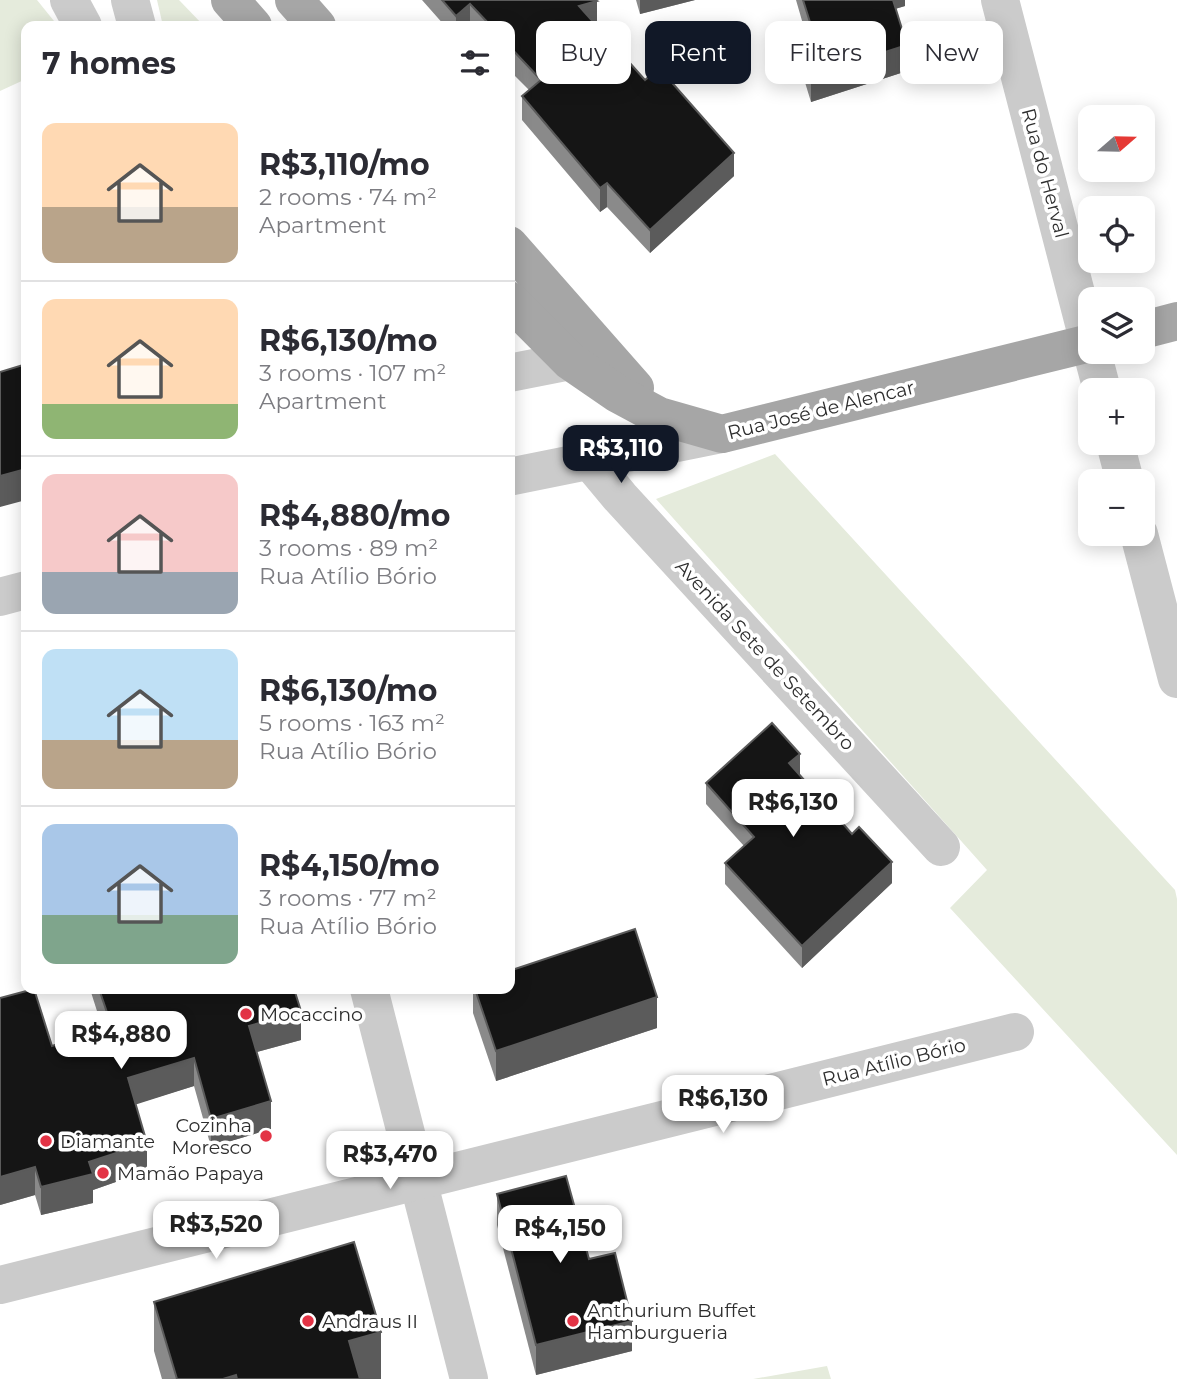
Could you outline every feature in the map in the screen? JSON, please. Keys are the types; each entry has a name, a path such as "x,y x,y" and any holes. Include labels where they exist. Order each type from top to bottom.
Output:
{"main road":[{"path":"230,0 249,21"},
{"path":"294,0 313,21"},
{"path":"515,252 659,416"},
{"path":"515,306 570,361 618,394 659,416 722,434"},
{"path":"1155,327 1177,321"},
{"name":"Rua José de Alencar","path":"722,434 1078,347"}],"street":[{"path":"69,0 80,21"},
{"path":"130,0 136,21"},
{"name":"Rua do Herval","path":"1000,0 1078,298"},
{"path":"515,372 570,361"},
{"name":"Rua José de Alencar","path":"515,477 722,434"},
{"name":"Avenida Sete de Setembro","path":"590,461 941,847"},
{"path":"1142,546 1177,679"},
{"path":"0,597 21,591"},
{"path":"370,994 469,1379"},
{"name":"Rua Atílio Bório","path":"0,1285 1014,1032"}],"green space":[{"path":"0,0 37,0 54,21 21,21 21,81 0,91"},
{"path":"157,0 179,0 199,21 162,21"},
{"path":"775,454 1175,890 1177,1155 950,908 987,870 656,499"},
{"path":"827,1366 831,1379 753,1379"}],"building":[{"path":"442,0 597,1 579,6 592,21 536,21 536,75 515,52 515,21 486,21 470,4 456,16"},
{"path":"803,0 893,0 900,22 900,47 886,52 886,21 810,21"},
{"path":"631,64 645,80 645,84 673,84 734,153 650,230 607,183 600,188 522,96 536,84 631,84"},
{"path":"21,366 21,470 0,476 0,372"},
{"path":"772,723 800,754 789,763 852,834 859,827 892,862 802,946 725,863 754,837 706,783"},
{"path":"635,929 657,997 496,1051 477,994 515,994 515,969"},
{"path":"21,992 36,994 52,1046 112,1027 101,994 296,994 301,1011 249,1026 271,1101 211,1119 194,1058 128,1078 147,1143 89,1162 93,1174 41,1187 35,1167 0,1177 0,998"},
{"name":"Anthurium Buffet Hamburgueria","path":"566,1176 589,1259 615,1253 632,1321 536,1345 497,1194"},
{"path":"354,1242 381,1332 349,1341 360,1379 237,1379 236,1375 223,1379 177,1379 154,1302"}],"place":[{"name":"Mocaccino","path":"246,1014"},
{"name":"Cozinha Moresco","path":"266,1136"},
{"name":"Diamante","path":"46,1141"},
{"name":"Mamão Papaya","path":"103,1173"},
{"name":"Andraus II","path":"308,1321"},
{"name":"Anthurium Buffet Hamburgueria","path":"573,1321"}]}
